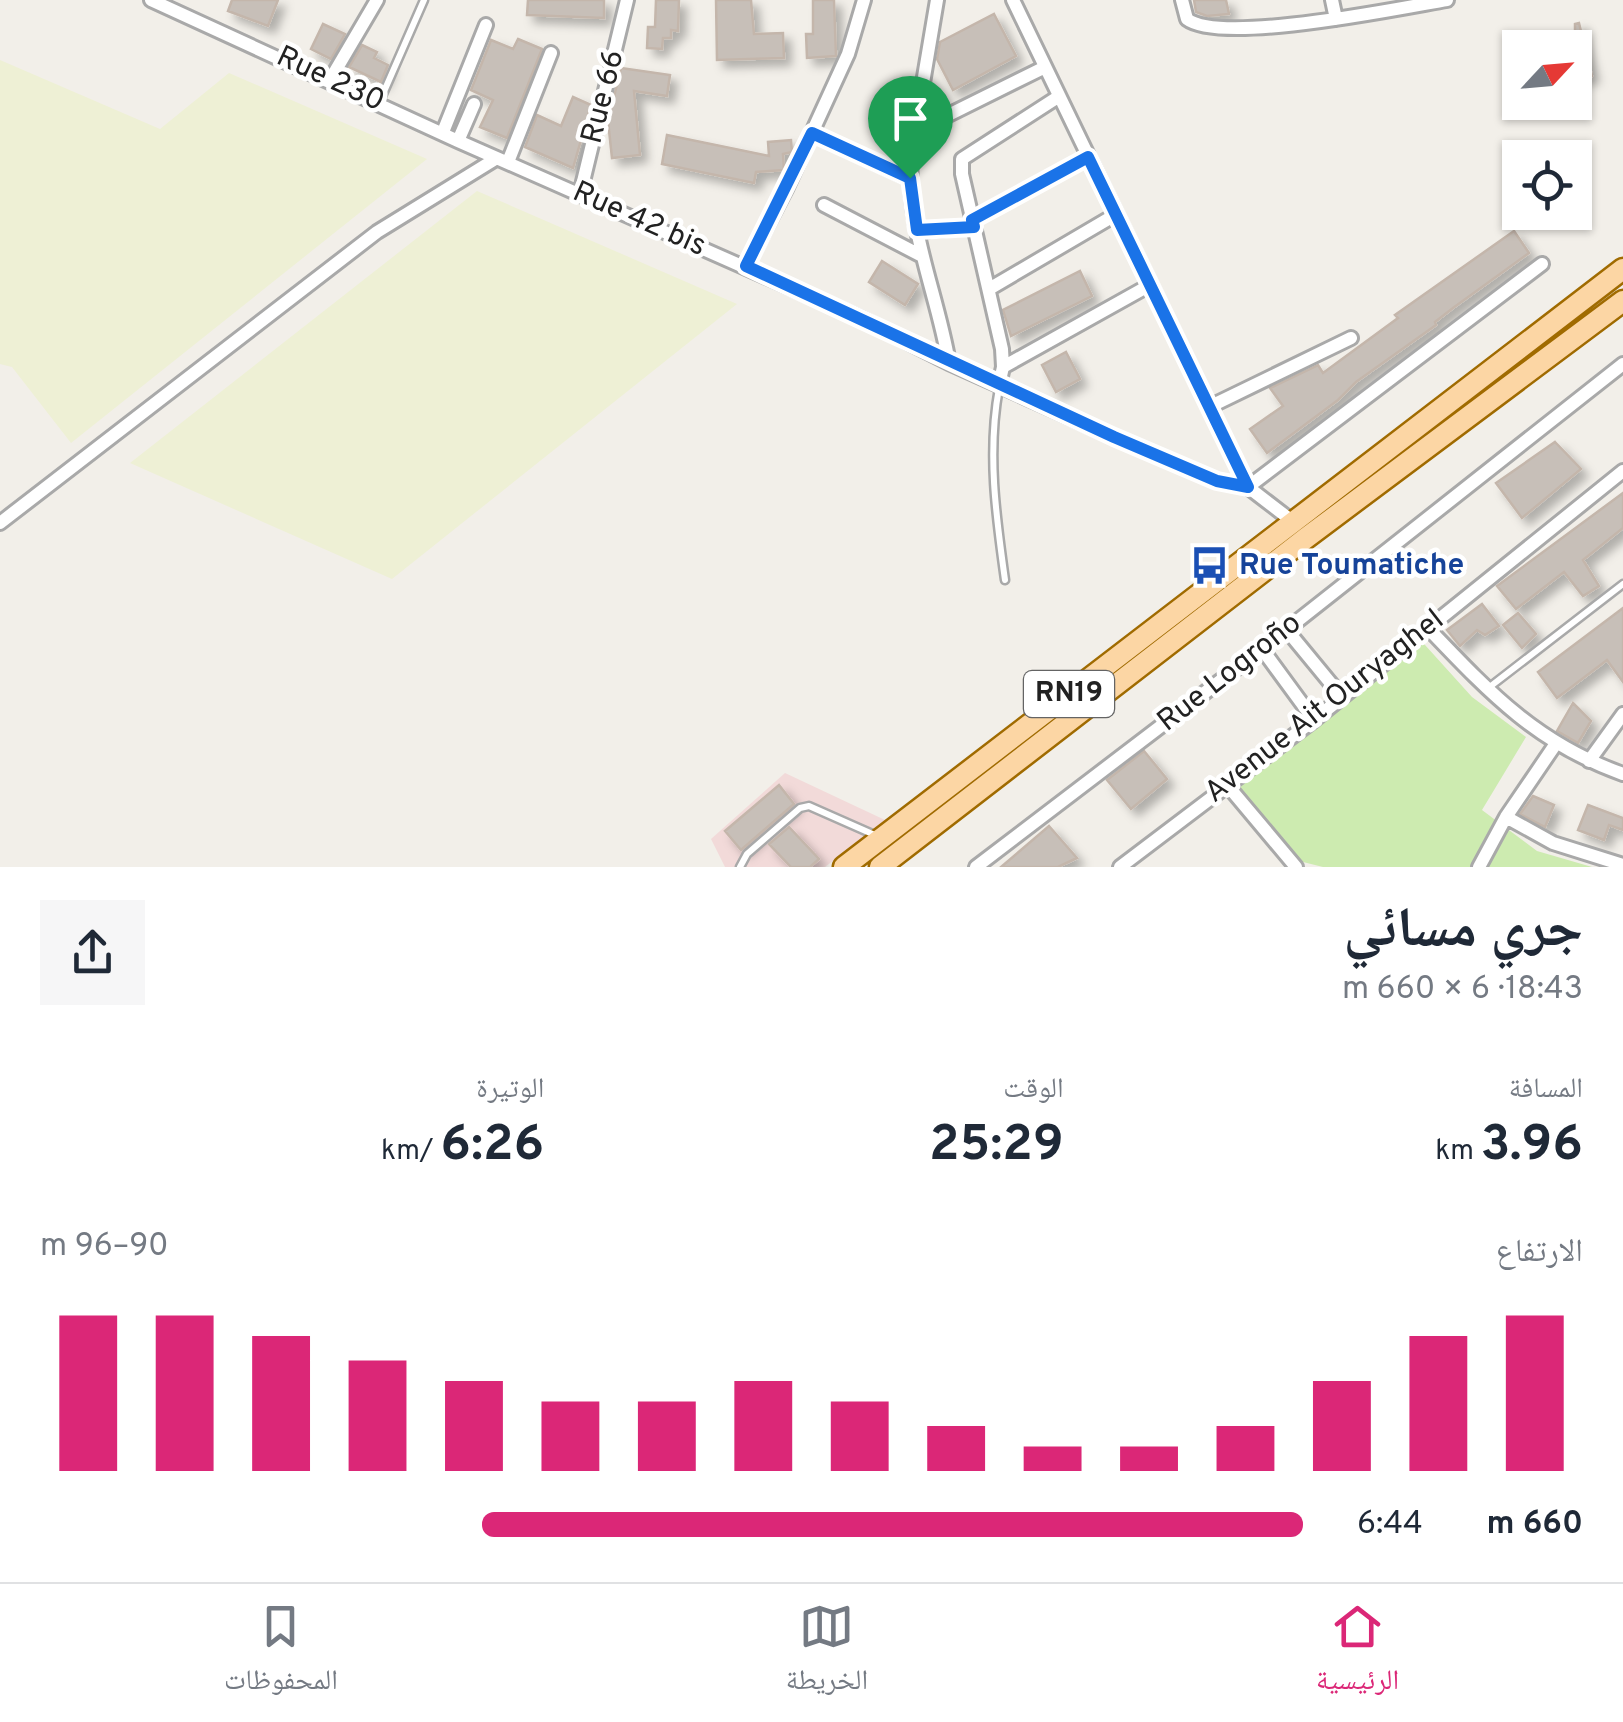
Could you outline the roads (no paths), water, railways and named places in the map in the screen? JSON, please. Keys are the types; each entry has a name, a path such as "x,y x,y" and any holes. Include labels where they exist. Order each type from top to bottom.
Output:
{"main road":[{"name":"RN19","path":"844,867 1623,270"},
{"name":"RN19","path":"880,867 1306,538 1623,301"}],"street":[{"name":"Rue 230","path":"151,0 502,160"},
{"path":"330,80 377,0"},
{"name":"Rue 66","path":"580,194 627,0"},
{"path":"746,266 848,54 864,0"},
{"path":"937,0 910,178 920,255 944,332 949,363"},
{"path":"1013,0 1248,487 1542,264"},
{"path":"1182,0 1187,20 1195,25 1236,27 1336,20 1447,0"},
{"path":"1332,0 1336,20"},
{"path":"443,132 486,25"},
{"path":"0,524 377,232 502,160 551,53"},
{"path":"916,131 1043,68"},
{"path":"999,386 1003,366 962,174 964,155 1058,98"},
{"path":"458,140 474,104"},
{"path":"812,133 910,178"},
{"path":"917,230 973,224 1088,157"},
{"name":"Rue 42 bis","path":"502,160 746,266 949,363 1196,473 1248,487 1293,520 1306,538"},
{"path":"824,206 920,255"},
{"path":"989,290 1115,214"},
{"path":"1003,366 1150,285"},
{"path":"1210,408 1351,338"},
{"name":"Rue Logroño","path":"976,867 1262,649 1623,364"},
{"name":"Avenue Ait Ouryaghel","path":"1120,867 1314,720 1623,471"},
{"path":"1427,626 1486,690 1556,746 1623,774"},
{"path":"1286,629 1342,697"},
{"path":"1262,649 1314,720"},
{"path":"1589,761 1623,714"},
{"path":"1479,867 1506,817 1556,746"},
{"path":"1228,786 1296,867"},
{"path":"1506,817 1554,844 1623,865"}],"lane":[{"path":"379,103 424,0"},
{"path":"999,386 994,410 992,493 1005,580"},
{"path":"1486,690 1623,584"},
{"path":"740,867 747,854 800,808 809,806 883,838"}],"place":[{"name":"Rue Toumatiche","path":"1209,566"}]}
